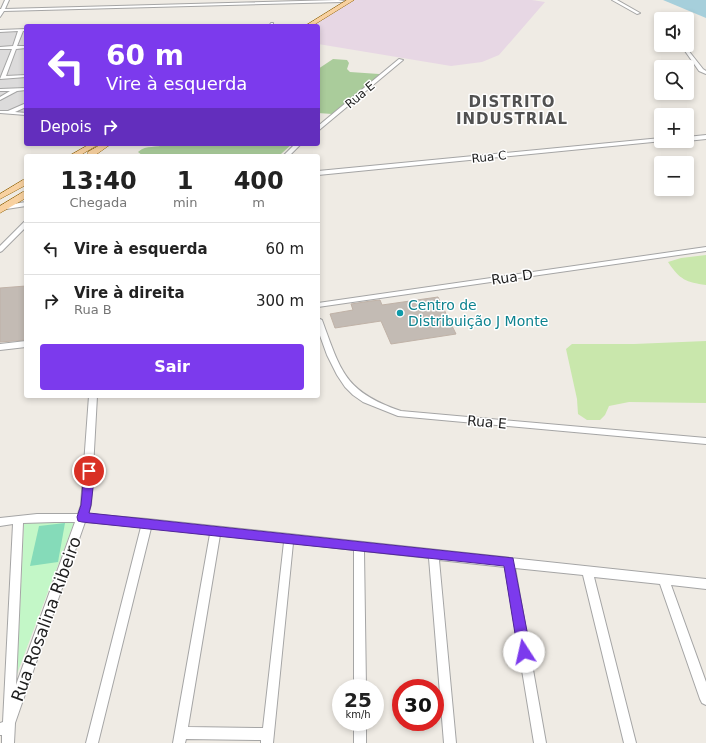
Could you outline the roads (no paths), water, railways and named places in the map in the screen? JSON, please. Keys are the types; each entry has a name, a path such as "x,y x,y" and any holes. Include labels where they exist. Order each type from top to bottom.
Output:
{"main road":[{"path":"303,24 346,0"},
{"path":"311,24 333,11 346,0"},
{"path":"326,10 333,11"},
{"path":"77,154 91,146"},
{"path":"90,154 104,146"},
{"path":"0,197 24,183"},
{"path":"1,208 14,204 24,196"}],"street":[{"path":"0,16 7,0"},
{"path":"2,10 248,1 346,0"},
{"path":"614,0 638,13"},
{"path":"0,31 23,30 1,78 24,76"},
{"path":"0,48 24,47"},
{"path":"688,52 701,70 706,73"},
{"name":"Rua E","path":"320,127 401,60"},
{"path":"0,99 18,89"},
{"path":"1,91 24,89"},
{"path":"9,113 24,106"},
{"path":"0,112 24,114"},
{"path":"694,138 706,137"},
{"name":"Rua C","path":"320,173 654,141"},
{"path":"288,154 296,146"},
{"path":"14,204 24,204"},
{"path":"0,250 24,225"},
{"name":"Rua D","path":"320,305 706,249"},
{"name":"Rua E","path":"320,325 335,366 343,380 367,401 401,414 706,441"},
{"path":"0,347 24,344"},
{"name":"Rua Rosalina Ribeiro","path":"6,725 82,517 88,486 93,398"},
{"path":"0,522 18,519 82,517 289,538 706,584"},
{"path":"8,743 6,725 18,519"},
{"path":"92,743 147,523"},
{"path":"216,531 180,738 268,738 289,538"},
{"path":"359,546 360,679"},
{"path":"434,555 450,743"},
{"path":"509,562 540,743"},
{"path":"587,571 630,743"},
{"path":"664,580 706,699"},
{"path":"360,731 360,743"}],"water":[{"path":"663,0 706,0 706,18"}],"place":[{"name":"Centro de Distribuição J Monte","path":"400,313"}],"district":[{"name":"DISTRITO INDUSTRIAL","path":"512,110"}]}
